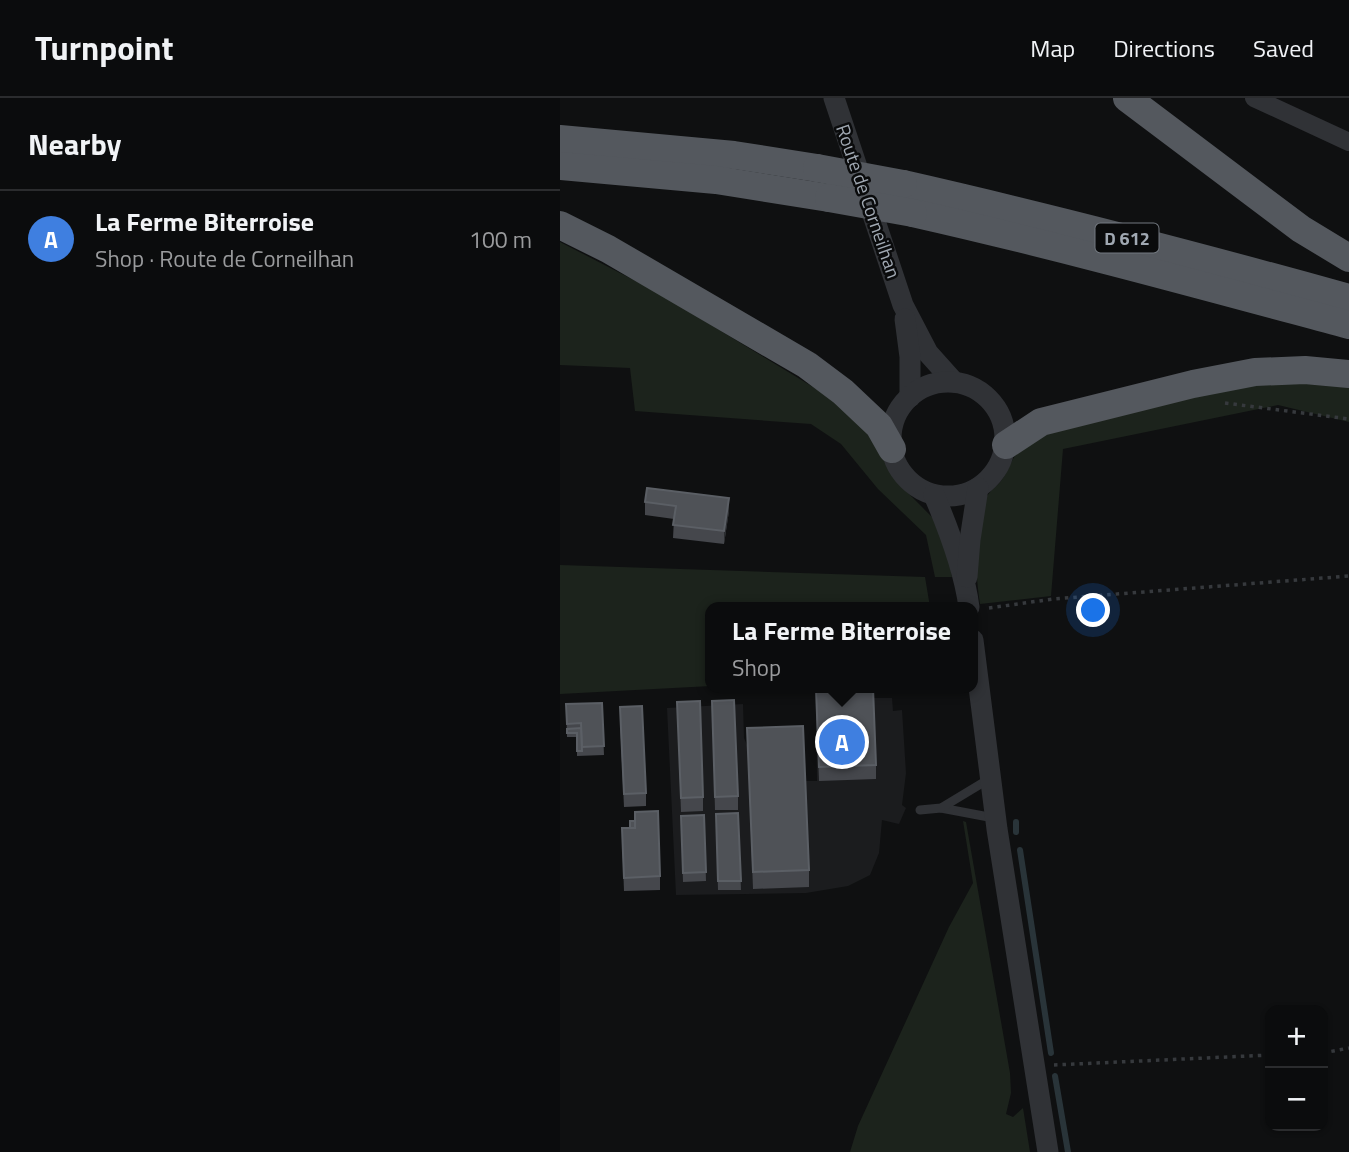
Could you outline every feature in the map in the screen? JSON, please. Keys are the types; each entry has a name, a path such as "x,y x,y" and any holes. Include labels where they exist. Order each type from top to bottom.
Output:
{"highway":[{"path":"1127,98 1301,229 1349,258"},
{"name":"D 612","path":"560,139 720,154 903,184 1104,232 1349,298"},
{"name":"D 612","path":"560,166 716,180 913,214 1185,281 1349,326"},
{"path":"560,225 608,249 807,365 843,392 879,426 892,449"},
{"path":"1006,445 1041,422 1193,384 1255,372 1305,370 1349,374"}],"street":[{"name":"Route de Corneilhan","path":"834,98 903,305 928,353 954,382"},
{"path":"1254,98 1349,142"},
{"name":"Route de Corneilhan","path":"903,305 910,357 910,397"},
{"path":"954,382 987,396 998,410 1006,445 996,469 978,488 964,494 934,495 906,478 897,465 892,449 892,430 898,412 910,397 923,388 954,382"},
{"path":"971,602 970,540 978,488"},
{"path":"934,495 946,522 971,602"},
{"path":"978,681 995,818 1048,1152"}],"lane":[{"path":"941,808 989,770"},
{"path":"920,810 941,808 995,818"}],"path":[{"path":"1217,401 1241,407 1349,419"},
{"path":"971,602 1054,599 1349,576"},
{"path":"1328,1052 1349,1048"},
{"path":"1034,1065 1265,1055"}],"shaded area":[{"path":"560,242 655,291 841,404 878,446 898,483 936,521 948,552 952,577 935,577 926,535 878,489 841,444 811,424 635,411 630,368 560,365"},
{"path":"1264,378 1349,381 1349,422 1278,405 1063,449 1051,596 980,604 976,552 978,525 984,501 1003,479 1021,446 1036,432"},
{"path":"560,565 925,577 929,602 705,602 705,686 560,694"},
{"path":"892,698 893,711 902,710 906,773 902,805 906,808 899,824 882,820 879,853 870,875 848,886 806,893 676,895 667,708 743,704 744,738 747,745 803,743 804,781 817,781 816,703"},
{"path":"963,821 966,822 1010,1073 1011,1093 1006,1114 1013,1117 1023,1108 1030,1152 850,1152 858,1126 949,927 973,883"}],"building":[{"path":"647,488 729,498 724,531 673,525 676,506 645,502"},
{"path":"816,693 873,693 876,765 819,767"},
{"path":"734,700 738,796 715,797 712,701"},
{"path":"700,701 703,797 681,798 677,702"},
{"path":"602,703 604,746 582,747 581,723 567,724 566,704"},
{"path":"642,706 646,793 624,794 620,707"},
{"path":"803,726 809,870 753,872 747,728"},
{"path":"581,728 582,751 577,751 577,733 567,733 567,729"},
{"path":"658,811 660,876 624,878 622,828 635,828 635,812"},
{"path":"738,813 741,881 718,881 716,814"},
{"path":"704,815 706,872 683,873 681,816"},
{"path":"630,821 635,821 635,828 630,828"}],"waterway":[{"path":"1016,822 1016,832"},
{"path":"1020,850 1051,1053"},
{"path":"1055,1076 1068,1152"}],"place":[{"name":"La Ferme Biterroise","path":"842,742"}]}
